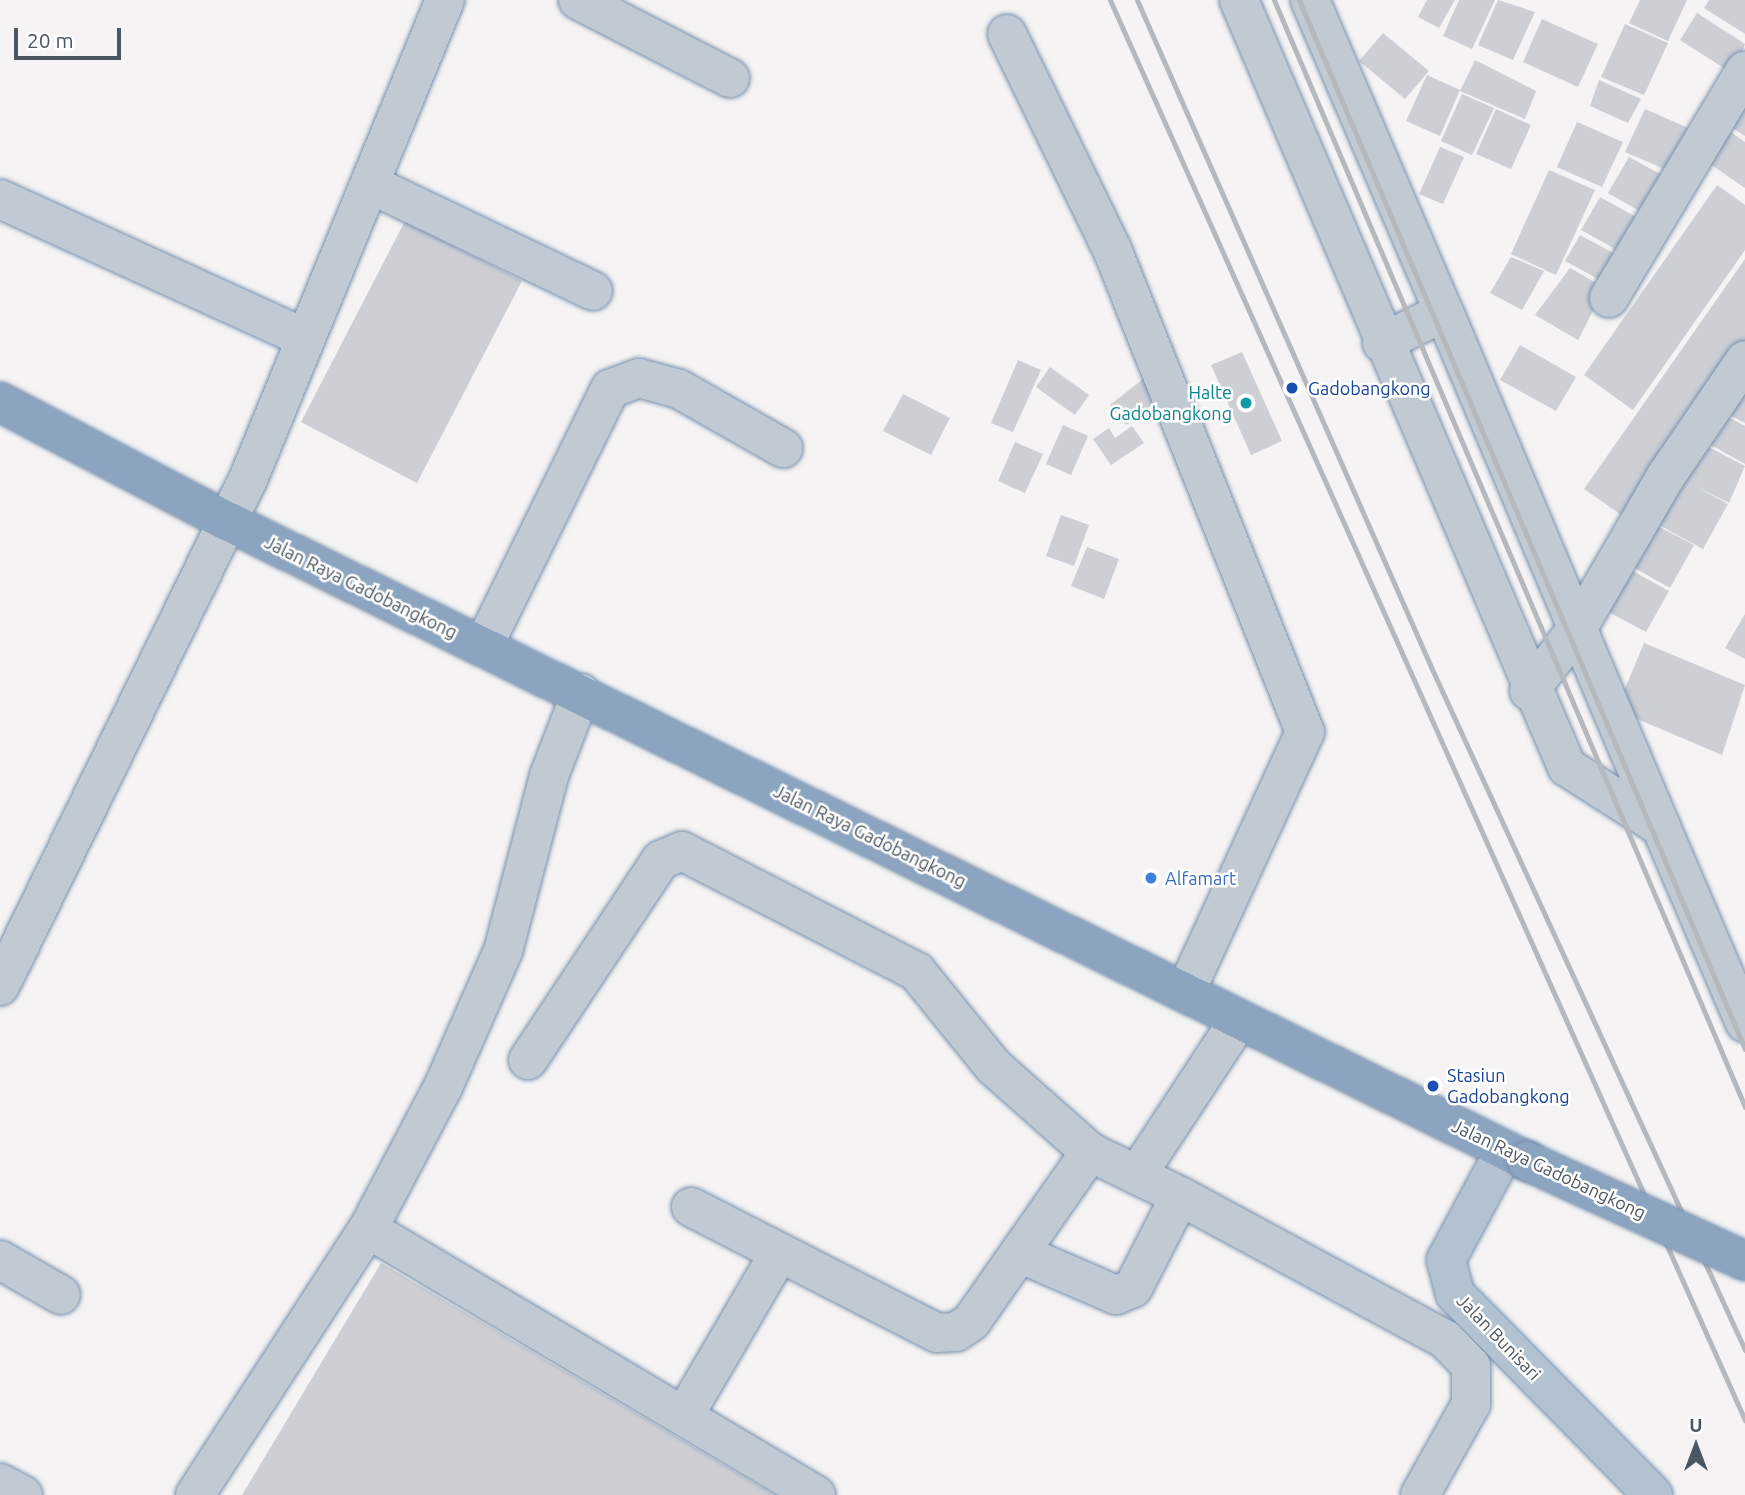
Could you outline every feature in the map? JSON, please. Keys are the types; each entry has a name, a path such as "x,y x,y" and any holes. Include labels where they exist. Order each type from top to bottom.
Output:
{"highway":[{"name":"Jalan Raya Gadobangkong","path":"0,402 228,521 1185,991 1239,1020 1516,1155 1745,1261"}],"main road":[{"name":"Jalan Bunisari","path":"1516,1155 1446,1260 1455,1294 1653,1495"}],"street":[{"path":"0,986 228,521 303,337 372,185 445,0"},
{"path":"578,0 730,78"},
{"path":"1239,0 1529,691 1567,767 1661,827"},
{"path":"1310,0 1579,626 1745,1023"},
{"path":"1007,34 1112,249 1305,732 1185,991"},
{"path":"1609,298 1745,71"},
{"path":"372,185 593,291"},
{"path":"0,199 303,337"},
{"path":"1382,343 1444,312"},
{"path":"1529,691 1579,626 1666,476 1745,360"},
{"path":"483,647 610,389 639,378 679,389 783,448"},
{"path":"195,1495 368,1228 443,1087 503,951 549,776 581,693"},
{"path":"528,1060 661,860 682,851 917,972 993,1066 1090,1152 1180,1196 1434,1334 1471,1366 1471,1404 1420,1495"},
{"path":"1138,1175 1239,1020"},
{"path":"691,1208 778,1255 937,1333 956,1332 971,1322 1090,1152"},
{"path":"1019,1253 1116,1295 1133,1288 1180,1196"},
{"path":"368,1228 816,1495"},
{"path":"684,1416 778,1255"},
{"path":"0,1260 61,1295"},
{"path":"0,1483 23,1495"}],"building":[{"path":"1427,0 1455,0 1439,28 1418,17"},
{"path":"1459,0 1495,0 1472,49 1443,36"},
{"path":"1498,0 1535,12 1513,60 1478,45"},
{"path":"1640,0 1687,0 1668,41 1629,23"},
{"path":"1709,0 1745,0 1745,34 1704,8"},
{"path":"1697,13 1745,44 1733,74 1680,40"},
{"path":"1542,19 1598,44 1578,87 1523,62"},
{"path":"1625,24 1668,43 1644,95 1601,77"},
{"path":"1383,33 1429,71 1405,99 1359,61"},
{"path":"1475,60 1536,91 1525,119 1460,91"},
{"path":"1427,75 1460,90 1440,136 1406,121"},
{"path":"1599,80 1641,99 1628,123 1590,106"},
{"path":"1462,94 1494,108 1472,155 1441,141"},
{"path":"1745,95 1745,136 1722,121"},
{"path":"1496,109 1531,125 1511,169 1476,154"},
{"path":"1645,109 1695,131 1676,174 1625,152"},
{"path":"1577,122 1623,142 1602,187 1557,167"},
{"path":"1722,126 1745,142 1745,188 1700,157"},
{"path":"1440,147 1464,157 1443,204 1419,194"},
{"path":"1629,157 1673,181 1652,218 1608,193"},
{"path":"1549,170 1595,190 1556,275 1511,254"},
{"path":"1717,185 1745,205 1745,250 1633,410 1584,375"},
{"path":"1600,197 1649,224 1630,257 1581,230"},
{"path":"405,221 522,281 417,483 301,422"},
{"path":"1580,235 1626,260 1611,286 1565,261"},
{"path":"1511,257 1544,271 1522,310 1490,293"},
{"path":"1745,259 1745,356 1630,521 1584,489"},
{"path":"1570,268 1605,288 1578,340 1535,315"},
{"path":"1520,345 1576,377 1556,411 1500,380"},
{"name":"Halte Gadobangkong","path":"1242,352 1282,441 1251,455 1211,365"},
{"path":"1018,360 1041,370 1013,432 991,423"},
{"path":"1050,367 1089,395 1075,415 1036,387"},
{"path":"1143,379 1159,399 1126,425 1110,405"},
{"path":"1745,383 1745,423 1721,411"},
{"path":"903,394 950,418 931,455 883,431"},
{"path":"1715,410 1745,426 1745,464 1700,439"},
{"path":"1063,425 1088,436 1071,475 1046,464"},
{"path":"1132,426 1144,443 1111,465 1093,439 1109,428 1115,438"},
{"path":"1015,442 1043,454 1025,493 998,481"},
{"path":"1699,442 1745,466 1729,503 1695,486 1728,504 1703,549 1646,518"},
{"path":"1061,515 1089,525 1074,566 1046,556"},
{"path":"1646,520 1694,545 1670,588 1624,562"},
{"path":"1087,547 1119,559 1104,599 1071,586"},
{"path":"1620,564 1669,591 1646,632 1597,606"},
{"path":"1745,614 1745,659 1725,648"},
{"path":"1644,643 1745,685 1722,755 1616,710"},
{"path":"381,1263 775,1495 242,1495"}],"railway":[{"path":"1110,0 1745,1420"},
{"path":"1137,0 1431,667 1745,1350"},
{"path":"1274,0 1745,1107"},
{"path":"1299,0 1745,1049"}],"place":[{"name":"Gadobangkong","path":"1292,388"},
{"name":"Halte Gadobangkong","path":"1246,403"},
{"name":"Alfamart","path":"1151,878"},
{"name":"Stasiun Gadobangkong","path":"1433,1086"}]}
